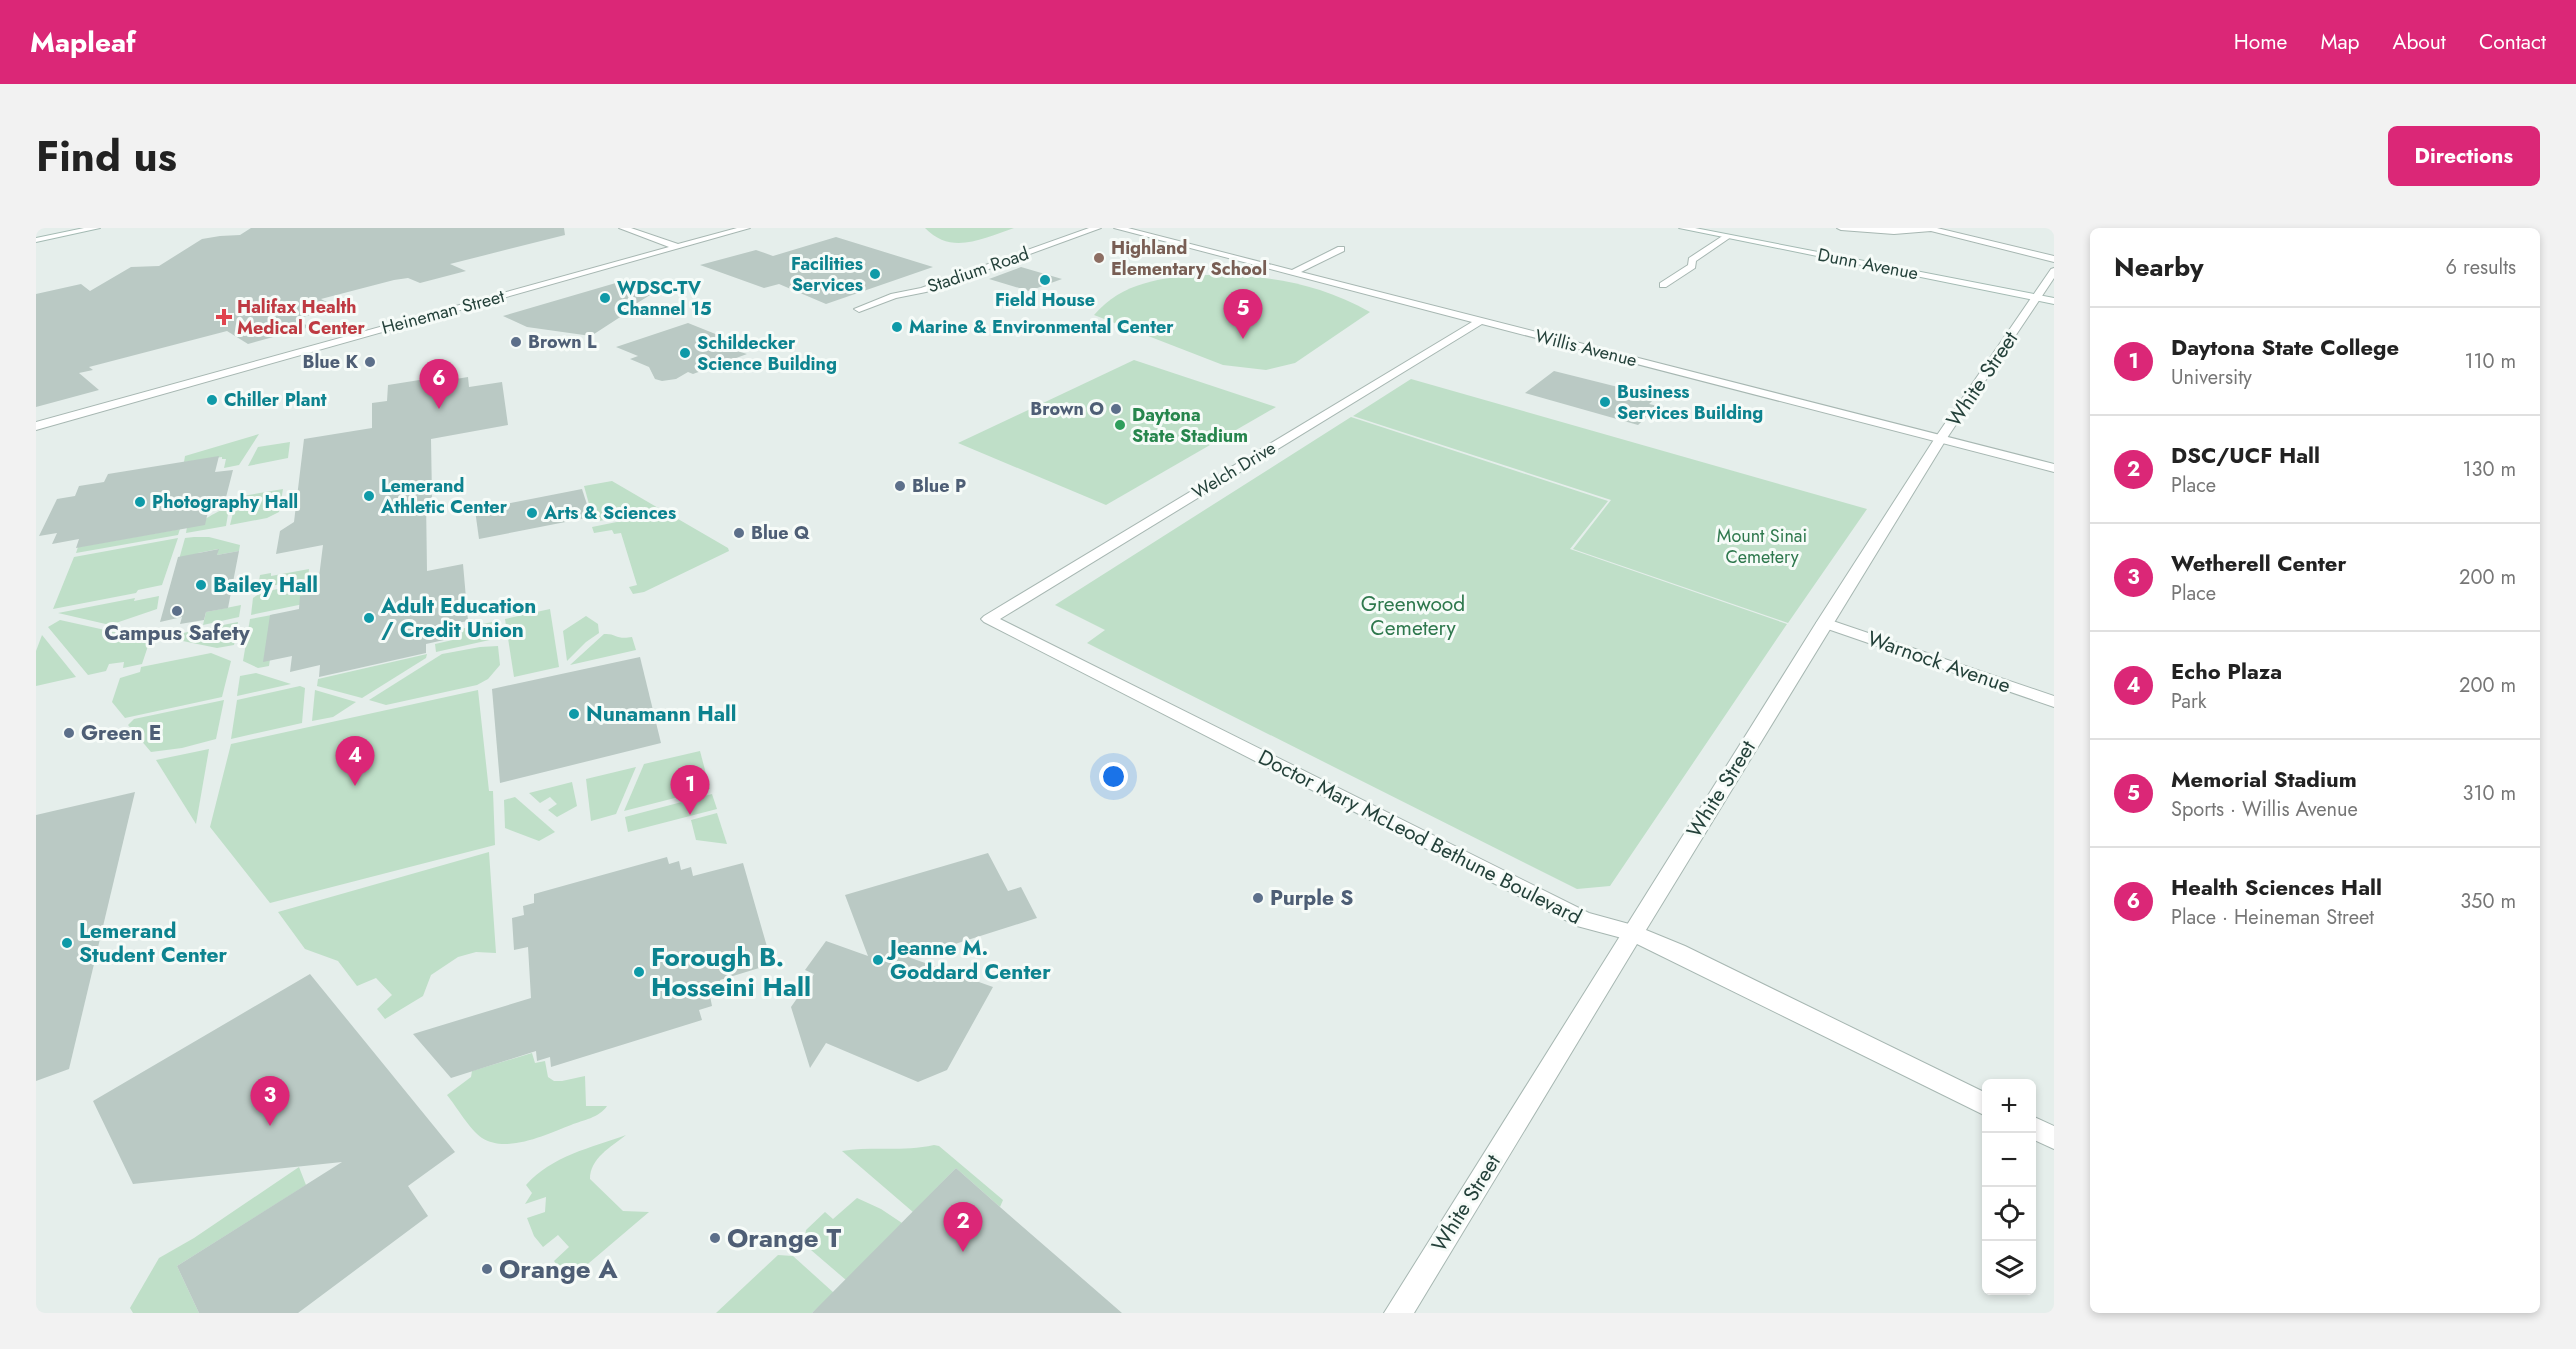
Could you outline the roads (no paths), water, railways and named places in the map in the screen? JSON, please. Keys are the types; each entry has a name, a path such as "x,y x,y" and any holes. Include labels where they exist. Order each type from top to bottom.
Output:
{"street":[{"path":"36,240 96,228"},
{"path":"623,228 677,247"},
{"name":"Heineman Street","path":"36,426 746,228"},
{"name":"Stadium Road","path":"859,309 894,296 923,290 1097,228"},
{"name":"Willis Avenue","path":"1118,228 2054,468"},
{"name":"Dunn Avenue","path":"1683,228 2054,300"},
{"path":"1841,228 1894,232 1929,228 2054,259"},
{"path":"1663,285 1692,266 1692,260 1727,237"},
{"path":"1293,273 1341,249"},
{"name":"White Street","path":"1398,1313 1824,623 1941,438 2054,271"},
{"name":"Welch Drive","path":"989,619 1403,365 1479,322"},
{"name":"Doctor Mary McLeod Bethune Boulevard","path":"989,619 1584,920 1633,933 1677,952 1982,1103"},
{"name":"Warnock Avenue","path":"1824,623 2054,702"},
{"path":"2036,1129 2054,1138"}],"place":[{"name":"Highland Elementary School","path":"1099,258"},
{"name":"Facilities Services","path":"875,274"},
{"name":"Field House","path":"1045,280"},
{"name":"WDSC-TV Channel 15","path":"605,298"},
{"name":"Halifax Health Medical Center","path":"224,317"},
{"name":"Marine & Environmental Center","path":"897,327"},
{"name":"Memorial Stadium","path":"1243,339"},
{"name":"Brown L","path":"516,342"},
{"name":"Schildecker Science Building","path":"685,353"},
{"name":"Blue K","path":"370,362"},
{"name":"Chiller Plant","path":"212,400"},
{"name":"Business Services Building","path":"1605,402"},
{"name":"Health Sciences Hall","path":"439,409"},
{"name":"Brown O","path":"1116,409"},
{"name":"Daytona State Stadium","path":"1120,425"},
{"name":"Blue P","path":"900,486"},
{"name":"Lemerand Athletic Center","path":"369,496"},
{"name":"Photography Hall","path":"140,502"},
{"name":"Arts & Sciences","path":"532,513"},
{"name":"Blue Q","path":"739,533"},
{"name":"Bailey Hall","path":"201,585"},
{"name":"Campus Safety","path":"177,611"},
{"name":"Adult Education / Credit Union","path":"369,618"},
{"name":"Nunamann Hall","path":"574,714"},
{"name":"Green E","path":"69,733"},
{"name":"Echo Plaza","path":"355,786"},
{"name":"Daytona State College","path":"690,815"},
{"name":"Purple S","path":"1258,898"},
{"name":"Lemerand Student Center","path":"67,943"},
{"name":"Jeanne M. Goddard Center","path":"878,960"},
{"name":"Forough B. Hosseini Hall","path":"639,972"},
{"name":"Wetherell Center","path":"270,1126"},
{"name":"Orange T","path":"715,1238"},
{"name":"DSC/UCF Hall","path":"963,1252"},
{"name":"Orange A","path":"487,1269"}],"park label":[{"name":"Mount Sinai Cemetery","path":"1762,546"},
{"name":"Greenwood Cemetery","path":"1413,616"}]}
